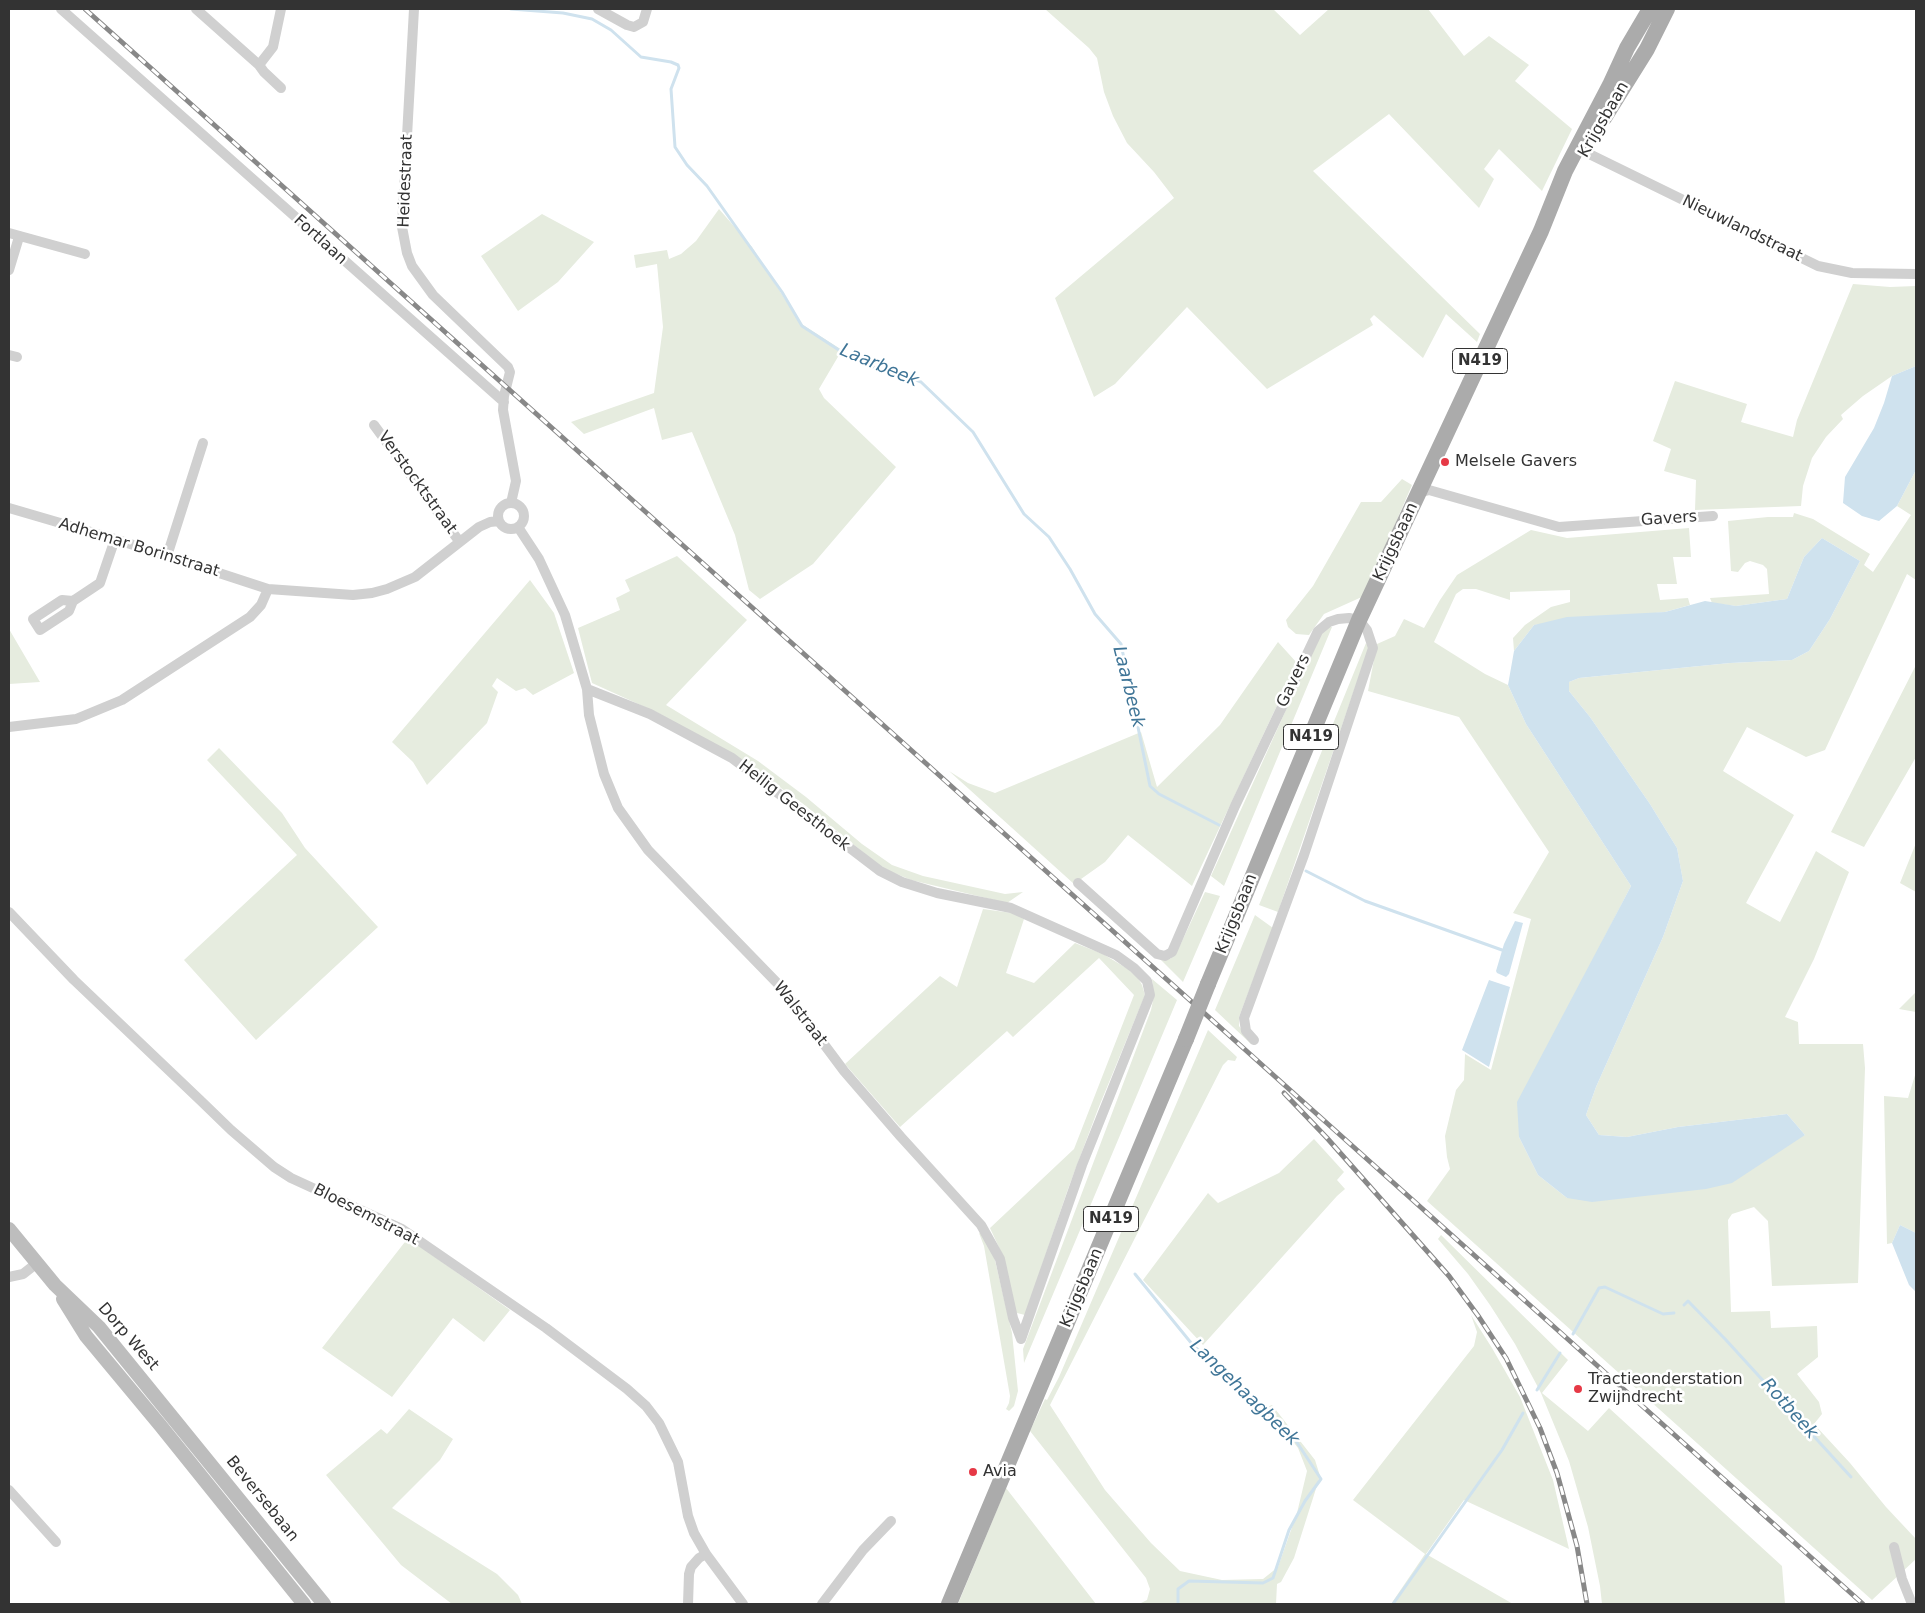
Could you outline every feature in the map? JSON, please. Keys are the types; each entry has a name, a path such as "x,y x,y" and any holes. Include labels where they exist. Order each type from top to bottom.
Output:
{"main road":[{"name":"Krijgsbaan","path":"949,1604 1359,620 1541,231 1560,200 1627,48 1650,9"},
{"name":"Krijgsbaan","path":"1581,150 1643,55 1667,9"},
{"path":"1627,48 1634,57 1643,55"},
{"name":"Dorp West","path":"10,1234 55,1285 99,1327 172,1416"},
{"name":"Dorp West","path":"55,1285 86,1336 160,1425"},
{"name":"Beversebaan","path":"172,1416 324,1604"},
{"name":"Beversebaan","path":"160,1425 304,1604"}],"street":[{"name":"Fortlaan","path":"61,9 504,402"},
{"path":"196,9 260,65 264,72 281,88"},
{"path":"260,65 273,47 281,9"},
{"name":"Heidestraat","path":"414,9 402,227 407,253 412,266 433,294 508,367 510,372 504,402"},
{"path":"598,9 634,27 643,22 648,9"},
{"name":"Nieuwlandstraat","path":"1581,150 1818,266 1852,273 1916,274"},
{"path":"9,270 14,235 85,254"},
{"path":"504,402 516,481 511,503"},
{"name":"Verstocktstraat","path":"374,425 459,541"},
{"path":"167,556 203,444"},
{"name":"Gavers","path":"1420,492 1428,490 1560,528 1712,516"},
{"path":"9,727 76,719 122,700 250,617 261,605 268,589 354,595 387,589 415,577 479,527 490,522 499,521 508,529 518,527 524,518 523,510 519,505 506,504 499,510 499,521"},
{"name":"Adhemar Borinstraat","path":"9,508 115,539 268,589"},
{"path":"518,527 539,559 555,590 565,615 587,689"},
{"path":"73,601 100,583 115,539"},
{"name":"Gavers","path":"1078,883 1157,954 1165,956 1172,952 1235,806 1318,631 1329,622 1338,619 1349,618 1359,620"},
{"path":"1254,1040 1246,1031 1244,1018 1304,855 1373,648 1367,630 1359,620"},
{"name":"Heilig Geesthoek","path":"587,689 650,714 732,758 880,871 902,882 937,893 1011,908 1116,955 1134,968 1147,981 1150,995 1082,1165 1021,1339"},
{"name":"Walstraat","path":"587,689 588,715 604,774 618,808 633,831 648,850 782,988 844,1071 981,1225 1000,1259 1013,1318 1021,1339"},
{"name":"Bloesemstraat","path":"9,912 74,980 231,1130 274,1167 297,1181 402,1229 546,1328 627,1389 646,1406 659,1423 678,1462 688,1516 694,1532 706,1554 743,1604"},
{"path":"9,1277 23,1274 37,1263"},
{"path":"9,1490 56,1542"},
{"path":"822,1604 863,1550 891,1521"},
{"path":"1894,1548 1902,1579 1912,1604"},
{"path":"688,1604 691,1567 698,1558 706,1554"}],"shaded area":[{"path":"1045,9 1273,9 1300,35 1329,9 1428,9 1464,56 1489,36 1529,65 1515,81 1572,129 1542,191 1499,149 1484,169 1494,179 1479,208 1389,114 1313,171 1480,334 1477,342 1446,314 1423,358 1374,315 1370,319 1373,325 1267,389 1187,307 1115,384 1094,397 1055,298 1174,198 1154,172 1127,143 1113,116 1104,92 1097,58 1089,48"},
{"path":"719,209 752,247 800,323 842,350 819,389 824,398 896,467 813,564 760,599 749,590 735,535 692,432 662,440 654,408 584,434 571,422 654,393 663,327 657,264 636,268 634,255 667,250 669,259 681,254 696,241"},
{"path":"542,214 594,242 558,282 518,311 481,256"},
{"path":"1853,284 1890,287 1916,286 1916,366 1892,376 1863,396 1841,415 1843,419 1826,437 1812,458 1803,486 1801,506 1695,510 1696,480 1664,471 1671,449 1653,441 1675,381 1747,404 1741,422 1793,437 1797,420"},
{"path":"1916,470 1916,580 1907,574 1825,750 1806,757 1747,727 1723,771 1794,815 1746,903 1780,922 1816,851 1849,872 1814,959 1785,1017 1798,1022 1799,1044 1863,1044 1865,1068 1858,1283 1772,1286 1768,1221 1754,1207 1732,1214 1728,1220 1731,1312 1770,1311 1771,1328 1817,1326 1818,1357 1797,1374 1819,1402 1822,1414 1814,1424 1916,1539 1916,1559 1872,1600 1427,1201 1450,1169 1445,1136 1456,1090 1464,1080 1465,1054 1491,1070 1531,919 1513,913 1549,852 1459,717 1368,691 1377,644 1395,636 1404,619 1424,628 1457,575 1531,530 1567,538 1689,528 1691,557 1673,557 1677,584 1657,584 1660,600 1688,598 1690,605 1665,612 1534,625 1514,651 1513,638 1525,625 1551,607 1570,602 1570,590 1510,592 1510,600 1476,589 1463,589 1456,594 1434,642 1485,674 1508,685 1526,724 1631,886 1604,938 1519,1137 1538,1175 1567,1198 1805,1135 1787,1114 1678,1127 1627,1137 1599,1135 1586,1115 1596,1087 1663,937 1683,881 1677,848 1650,804 1590,717 1569,691 1569,682 1579,678 1730,663 1792,660 1809,651 1830,619 1860,561 1822,538 1804,557 1787,599 1736,606 1712,603 1710,598 1769,594 1767,569 1763,565 1750,561 1745,563 1738,572 1731,571 1728,521 1768,517 1793,517 1794,513 1813,519 1870,554 1864,565 1873,572 1911,515 1897,506"},
{"path":"1402,479 1412,485 1364,596 1324,614 1309,635 1296,634 1288,627 1286,620 1313,586 1361,502 1381,502"},
{"path":"677,556 747,620 666,705 758,761 806,797 862,844 892,865 923,876 1005,894 1023,892 1007,903 911,880 892,872 879,865 802,803 737,757 658,713 592,683 578,628 620,610 616,598 630,591 625,580"},
{"path":"530,580 554,613 574,673 533,695 525,688 516,691 497,678 492,686 498,692 487,723 427,785 413,762 392,742"},
{"path":"1329,627 1332,627 1224,886 1211,876 1313,650 1321,634"},
{"path":"9,629 40,682 9,684"},
{"path":"1278,642 1297,663 1192,886 1128,835 1105,862 1074,884 949,771 968,783 995,793 1141,732 1157,787 1220,725"},
{"path":"1366,643 1369,647 1278,912 1259,905"},
{"path":"1916,665 1916,757 1864,847 1831,832"},
{"path":"219,748 282,813 305,848 378,927 256,1040 184,960 297,855 207,760"},
{"path":"1916,843 1916,892 1900,883"},
{"path":"1205,892 1220,896 1183,982 1160,959 1170,959 1176,954"},
{"path":"983,909 1012,913 1024,919 1006,973 1034,983 1075,943 1103,954 1128,969 1138,978 1145,995 1098,1109 1068,1189 1025,1315 1017,1313 1014,1308 1003,1256 990,1228 1074,1149 1134,995 1099,958 1013,1037 1007,1031 900,1127 845,1064 940,976 957,987"},
{"path":"1255,915 1273,928 1239,1017 1239,1026 1244,1033 1254,1040 1251,1044 1215,1010"},
{"path":"1152,979 1177,1000 1024,1363 1023,1349 1151,1010 1154,996"},
{"path":"1916,992 1916,1012 1899,1009"},
{"path":"1208,1030 1237,1057 1235,1061 1228,1060 1223,1065 1050,1405 1105,1490 1151,1543 1180,1571 1222,1580 1263,1579 1278,1567 1297,1513 1307,1471 1298,1448 1267,1407 1272,1405 1315,1460 1320,1476 1294,1558 1281,1582 1277,1584 1276,1604 1139,1604 1147,1600 1150,1589 1146,1578 1030,1431 1045,1399 1047,1400 1059,1377"},
{"path":"1916,1072 1916,1233 1900,1225 1892,1243 1887,1244 1884,1096 1908,1098"},
{"path":"1314,1139 1344,1172 1337,1180 1345,1189 1203,1345 1143,1280 1208,1193 1218,1203 1279,1173"},
{"path":"979,1233 984,1235 994,1256 1012,1333 1018,1391 1014,1406 1009,1411 1006,1409 1010,1396 984,1246"},
{"path":"1441,1235 1568,1360 1542,1393 1588,1431 1609,1408 1782,1566 1785,1604 1602,1604 1588,1527 1569,1461 1541,1393 1515,1344 1490,1305 1468,1274 1438,1239"},
{"path":"408,1238 510,1310 484,1342 453,1318 392,1397 322,1348"},
{"path":"1471,1315 1520,1397 1553,1480 1569,1549 1464,1500 1426,1554 1513,1604 1391,1604 1425,1554 1353,1500 1474,1346 1477,1332"},
{"path":"409,1409 453,1439 440,1460 392,1508 497,1574 518,1595 522,1604 452,1604 401,1565 326,1475 381,1429 387,1434"},
{"path":"1006,1488 1096,1604 958,1604"}],"water":[{"path":"1916,366 1916,470 1897,506 1879,521 1862,516 1843,503 1845,477 1874,428 1892,376"},
{"path":"1822,538 1860,561 1830,619 1809,651 1792,660 1730,663 1579,678 1569,682 1569,691 1590,717 1650,804 1677,848 1683,881 1663,937 1596,1087 1586,1115 1599,1135 1627,1137 1678,1127 1787,1114 1805,1135 1732,1183 1706,1189 1592,1202 1567,1198 1538,1175 1519,1137 1517,1102 1631,886 1526,724 1508,685 1514,651 1534,625 1567,617 1665,612 1705,601 1736,606 1787,599 1804,557"},
{"path":"1515,921 1523,923 1509,974 1506,977 1496,971 1504,944"},
{"path":"1489,980 1510,987 1489,1067 1462,1050"},
{"path":"1900,1225 1916,1233 1916,1292 1909,1285 1892,1243"}],"waterway":[{"name":"Laarbeek","path":"511,9 563,13 592,19 611,30 641,57 678,65 679,68 671,89 675,147 687,165 707,186 782,292 802,326 845,354 870,366 921,382 973,432 1024,514 1049,537 1070,569 1095,614 1121,644 1150,786 1159,794 1219,825"},
{"name":"Laarbeek","path":"1306,871 1365,901 1502,950"},
{"name":"Langehaagbeek","path":"1135,1274 1192,1344 1296,1441 1321,1479 1305,1501 1289,1530 1273,1578 1263,1583 1189,1581 1178,1589 1178,1604"},
{"name":"Rotbeek","path":"1573,1334 1599,1288 1605,1287 1663,1314 1674,1313"},
{"name":"Rotbeek","path":"1684,1305 1688,1301 1726,1340 1851,1477"},
{"name":"Rotbeek","path":"1537,1390 1560,1353"},
{"name":"Rotbeek","path":"1393,1604 1502,1450 1523,1413"}],"railway":[{"path":"85,9 1863,1604"},
{"path":"1284,1093 1327,1138 1449,1276 1506,1358 1540,1428 1557,1473 1577,1546 1587,1604"}],"place":[{"name":"Melsele Gavers","path":"1445,462"},
{"name":"Tractieonderstation Zwijndrecht","path":"1578,1389"},
{"name":"Avia","path":"973,1472"}]}
